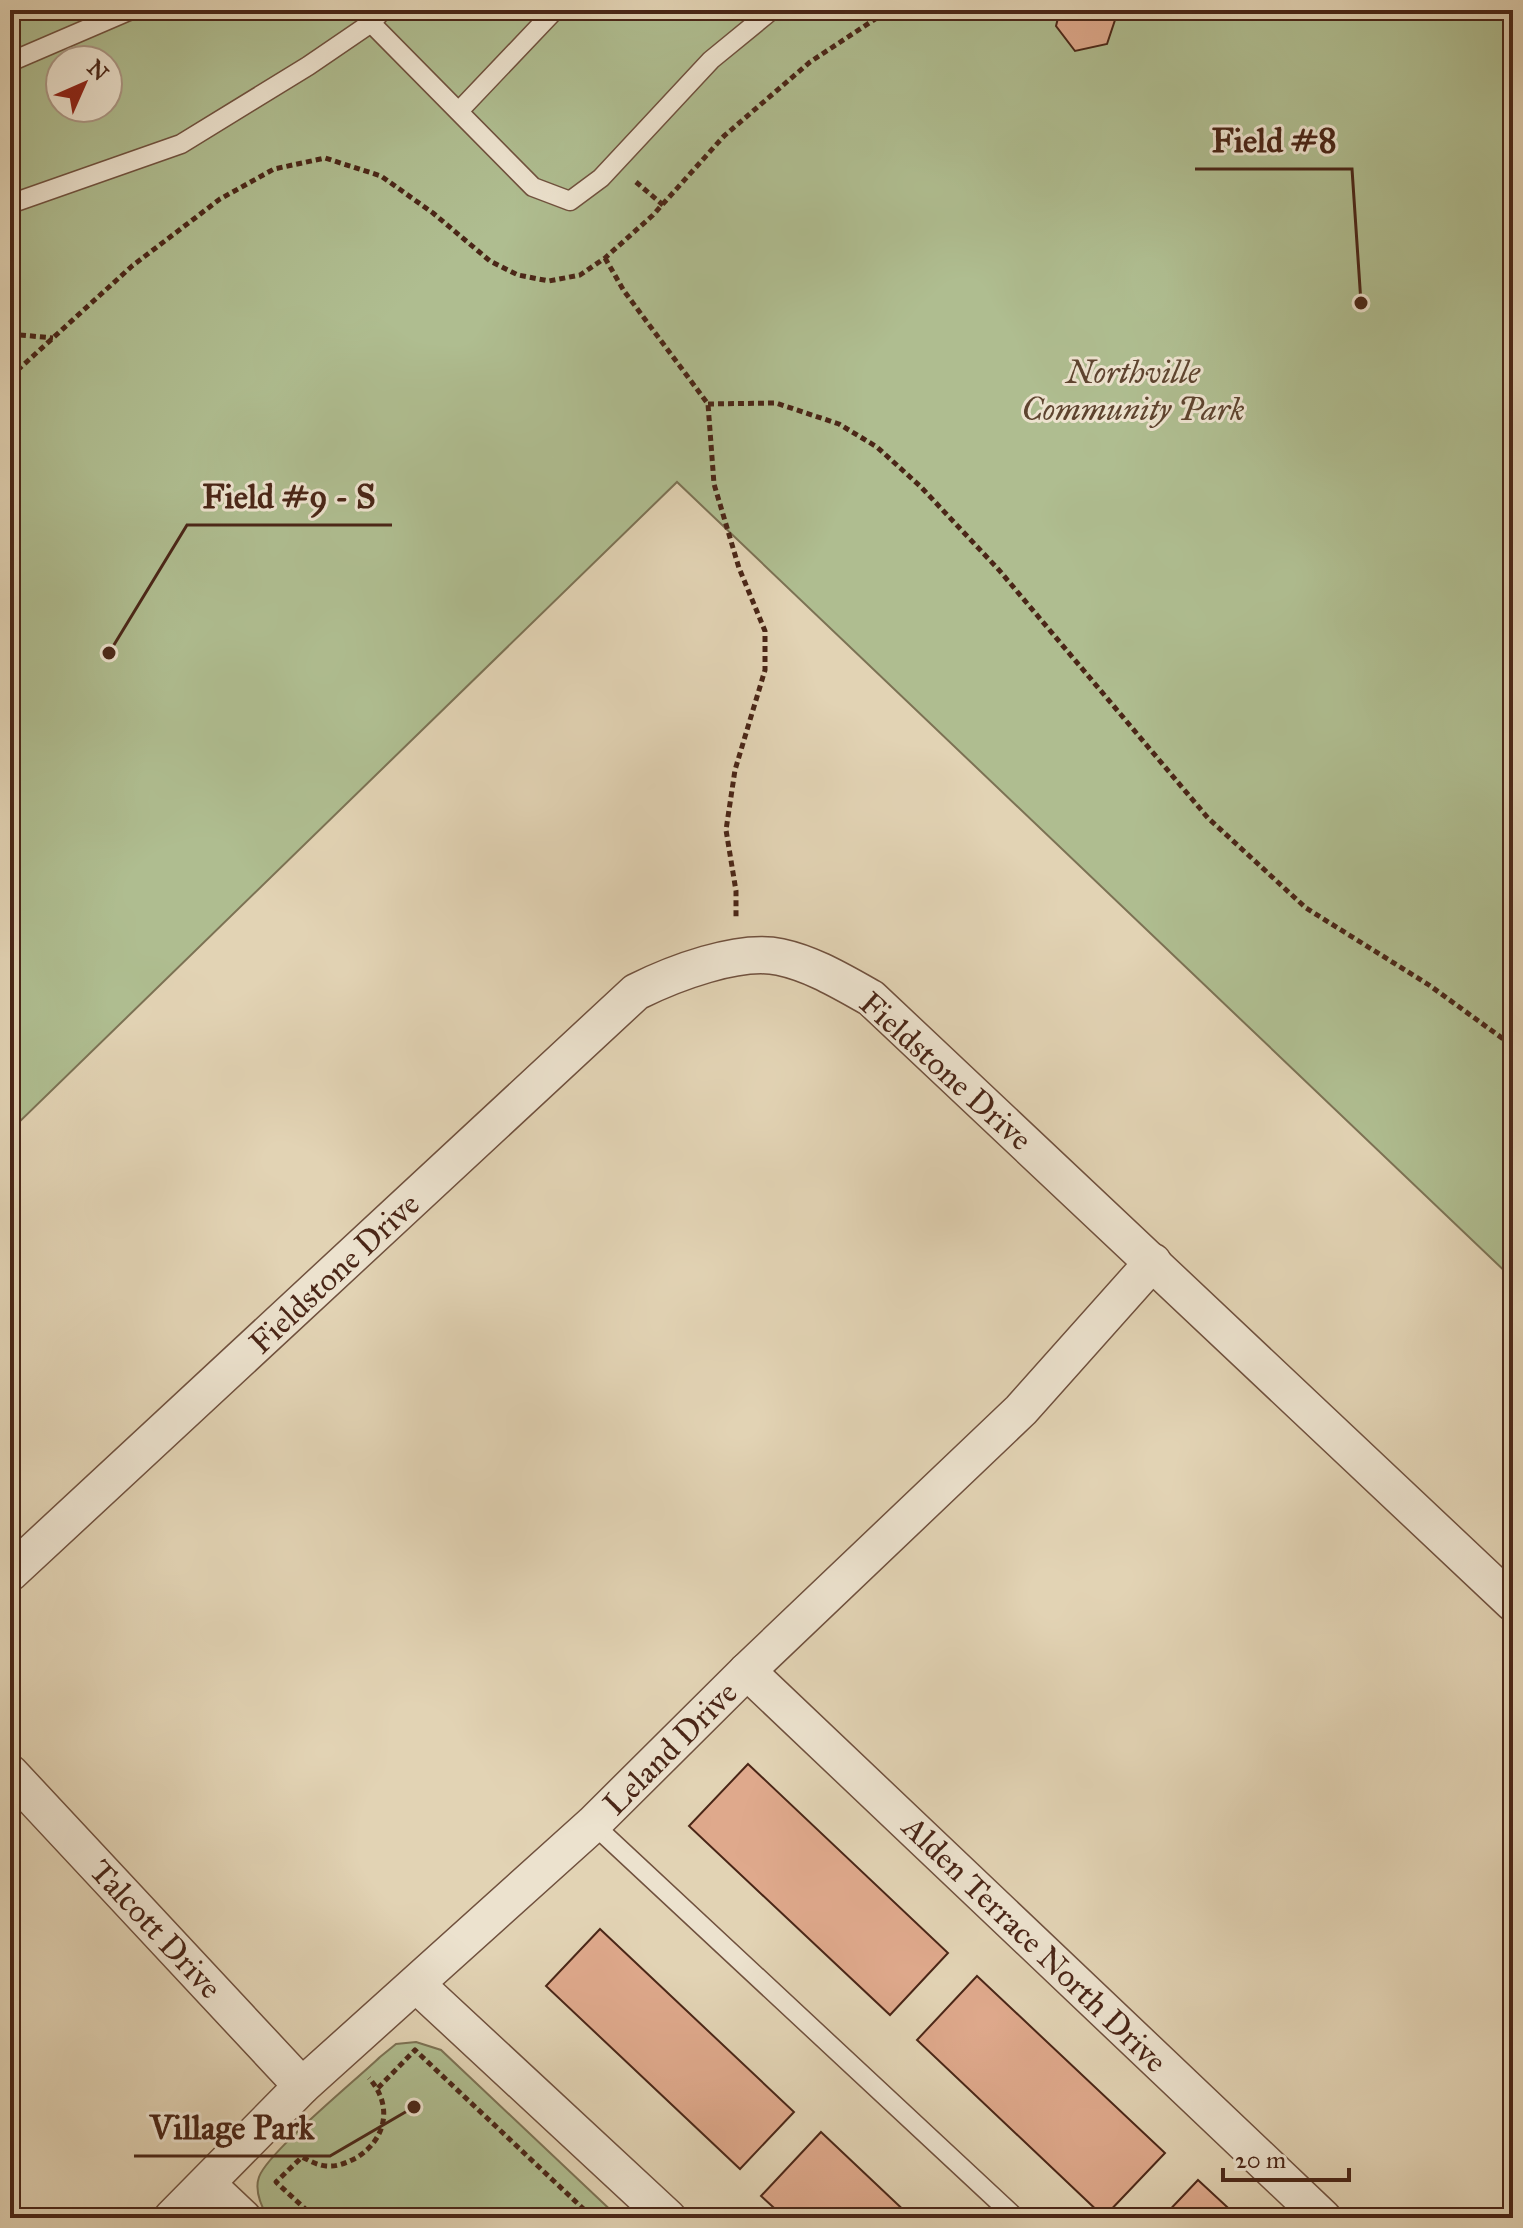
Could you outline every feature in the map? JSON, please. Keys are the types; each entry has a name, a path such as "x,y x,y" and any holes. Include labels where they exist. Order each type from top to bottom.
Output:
{"street":[{"name":"Fieldstone Drive","path":"10,1573 636,992 676,972 736,958 778,956 831,975 871,998 1513,1603"},
{"name":"Leland Drive","path":"172,2218 302,2086 593,1824 747,1671 1021,1410 1153,1262"},
{"name":"Alden Terrace North Drive","path":"747,1671 1323,2218"},
{"name":"Talcott Drive","path":"10,1773 302,2086"},
{"path":"417,1985 668,2218"},
{"path":"207,2184 243,2218"}],"lane":[{"path":"10,62 131,10"},
{"path":"459,111 555,10"},
{"path":"10,204 181,144 308,66 377,17 459,111 533,187 570,201 601,178 711,60 772,10"},
{"path":"593,1824 1016,2218"}],"path":[{"path":"10,377 132,266 220,199 274,169 325,158 381,176 433,213 490,261 518,275 549,281 580,275 605,258 653,215 724,136 810,62 889,10"},
{"path":"605,258 624,291 708,404 714,484 739,568 765,631 765,670 735,770 726,830 736,891 736,958"},
{"path":"10,334 54,338"},
{"path":"708,404 776,403 839,424 877,447 921,487 999,570 1208,818 1306,908 1429,985 1513,1046"},
{"path":"378,2088 415,2050 593,2218"},
{"path":"315,2218 276,2182 302,2157 321,2166 335,2166 368,2151 384,2128 385,2110 378,2088 360,2068"}],"green space":[{"name":"Northville Community Park","path":"10,10 1513,10 1513,1279 677,482 10,1131"},
{"path":"416,2042 441,2050 619,2218 268,2218 257,2188 259,2177 278,2151 396,2044"}],"building":[{"path":"1060,10 1113,10 1117,14 1107,44 1075,51 1056,26"},
{"path":"748,1764 948,1953 890,2015 689,1826"},
{"path":"600,1929 794,2112 740,2169 546,1986"},
{"path":"977,1976 1165,2153 1104,2217 917,2040"},
{"path":"821,2132 912,2218 785,2218 761,2196"},
{"path":"1198,2180 1239,2218 1162,2218"}],"place":[{"name":"Field #8","path":"1361,303"},
{"name":"Field #9 - S","path":"109,653"},
{"name":"Village Park","path":"414,2107"}]}
